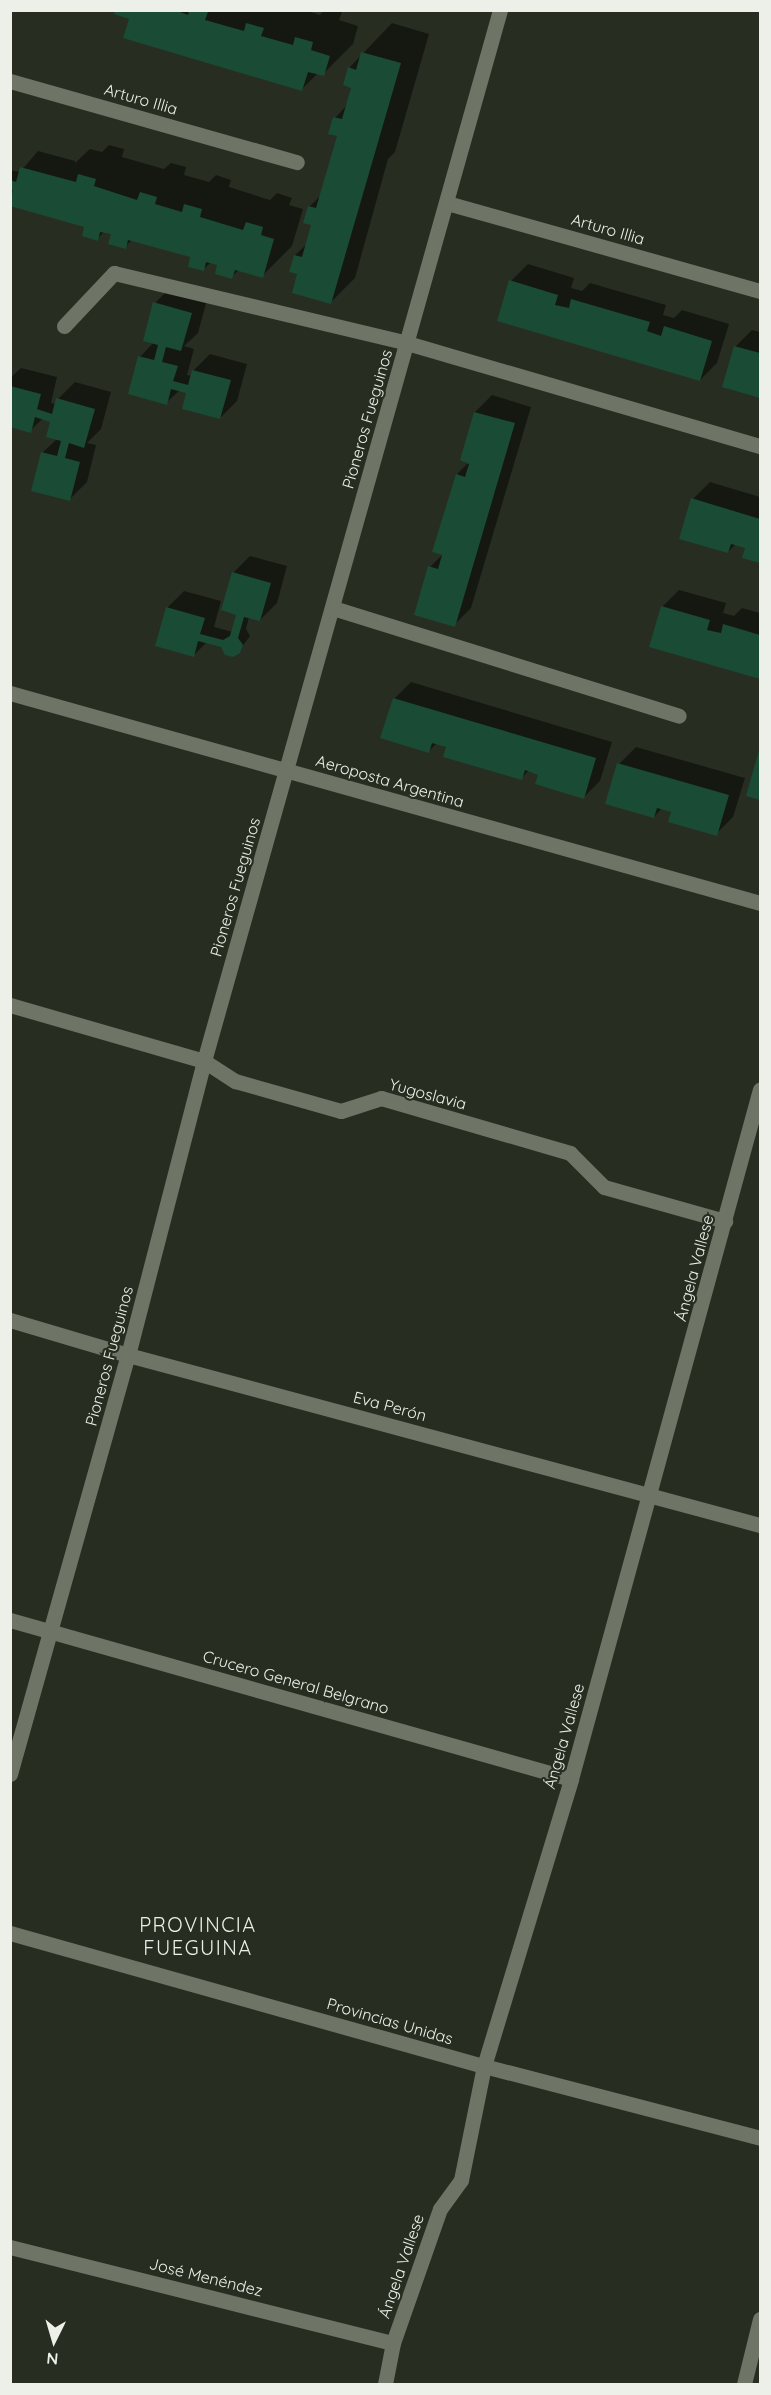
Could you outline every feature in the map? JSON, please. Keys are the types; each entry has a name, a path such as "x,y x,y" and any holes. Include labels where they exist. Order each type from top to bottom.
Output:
{"street":[{"name":"Pioneros Fueguinos","path":"10,1774 128,1355 204,1061 500,10"},
{"name":"Arturo Illia","path":"10,81 297,162"},
{"name":"Arturo Illia","path":"447,203 760,291"},
{"path":"64,326 114,273 407,343 760,446"},
{"path":"333,608 679,716"},
{"name":"Aeroposta Argentina","path":"10,693 760,903"},
{"name":"Yugoslavia","path":"10,1005 204,1061 235,1081 341,1111 381,1098 570,1153 604,1187 725,1221"},
{"name":"Ángela Vallese","path":"385,2385 393,2343 440,2209 461,2180 484,2066 571,1779 760,1089"},
{"name":"Eva Perón","path":"10,1320 128,1355 760,1525"},
{"name":"Crucero General Belgrano","path":"10,1620 571,1779"},
{"name":"Provincias Unidas","path":"10,1933 484,2066 760,2138"},
{"name":"José Menéndez","path":"10,2247 393,2343"},
{"path":"744,2385 760,2319"}],"building":[{"path":"115,10 175,10 188,15 189,10 204,10 208,12 205,20 244,31 246,23 264,28 261,36 293,45 295,37 313,42 311,50 330,56 324,76 308,72 302,91 123,38 129,19 114,14"},
{"path":"361,52 401,63 331,304 292,293 297,274 289,272 294,255 302,257 311,225 303,223 308,206 316,208 337,136 328,134 333,117 342,119 351,88 343,85 348,67 356,70"},
{"path":"20,167 76,182 78,174 96,179 94,186 137,200 140,192 157,197 155,204 182,212 184,204 202,209 200,217 243,230 246,222 263,227 261,235 274,239 263,278 235,270 232,279 215,274 217,265 206,262 204,271 188,267 190,257 128,240 126,249 108,244 111,234 100,232 98,241 82,236 84,227 10,206 13,190 10,189 10,180 16,182"},
{"path":"509,280 558,295 555,305 569,308 571,299 650,322 647,331 661,336 664,326 712,341 700,381 497,321"},
{"path":"153,302 192,313 181,351 166,347 162,362 178,366 173,381 188,385 192,370 231,380 220,419 182,409 186,393 171,389 167,405 128,394 138,356 154,360 158,345 143,341"},
{"path":"734,346 760,353 760,398 722,387"},
{"path":"10,386 41,394 37,409 52,414 56,398 95,409 84,448 69,443 65,458 80,462 70,501 31,491 41,452 57,456 61,441 46,437 50,422 35,417 31,433 10,427"},
{"path":"474,412 515,423 455,627 414,615 428,566 438,569 442,555 432,552 456,474 465,477 469,464 460,460"},
{"path":"691,498 760,519 760,563 742,558 745,548 731,544 728,553 679,539"},
{"path":"232,572 271,583 260,621 244,617 238,638 243,645 240,653 233,657 225,655 221,647 198,641 194,657 155,646 166,607 205,618 200,634 223,640 230,636 236,615 221,610"},
{"path":"661,606 710,620 707,630 721,633 723,624 760,635 760,679 649,647"},
{"path":"393,698 596,758 584,799 535,784 538,775 525,770 522,780 443,757 446,747 432,743 429,753 380,738"},
{"path":"760,747 760,800 746,796"},
{"path":"617,763 729,795 717,836 668,822 671,812 657,808 654,818 605,804"}],"district":[{"name":"PROVINCIA FUEGUINA","path":"198,1936"}]}
